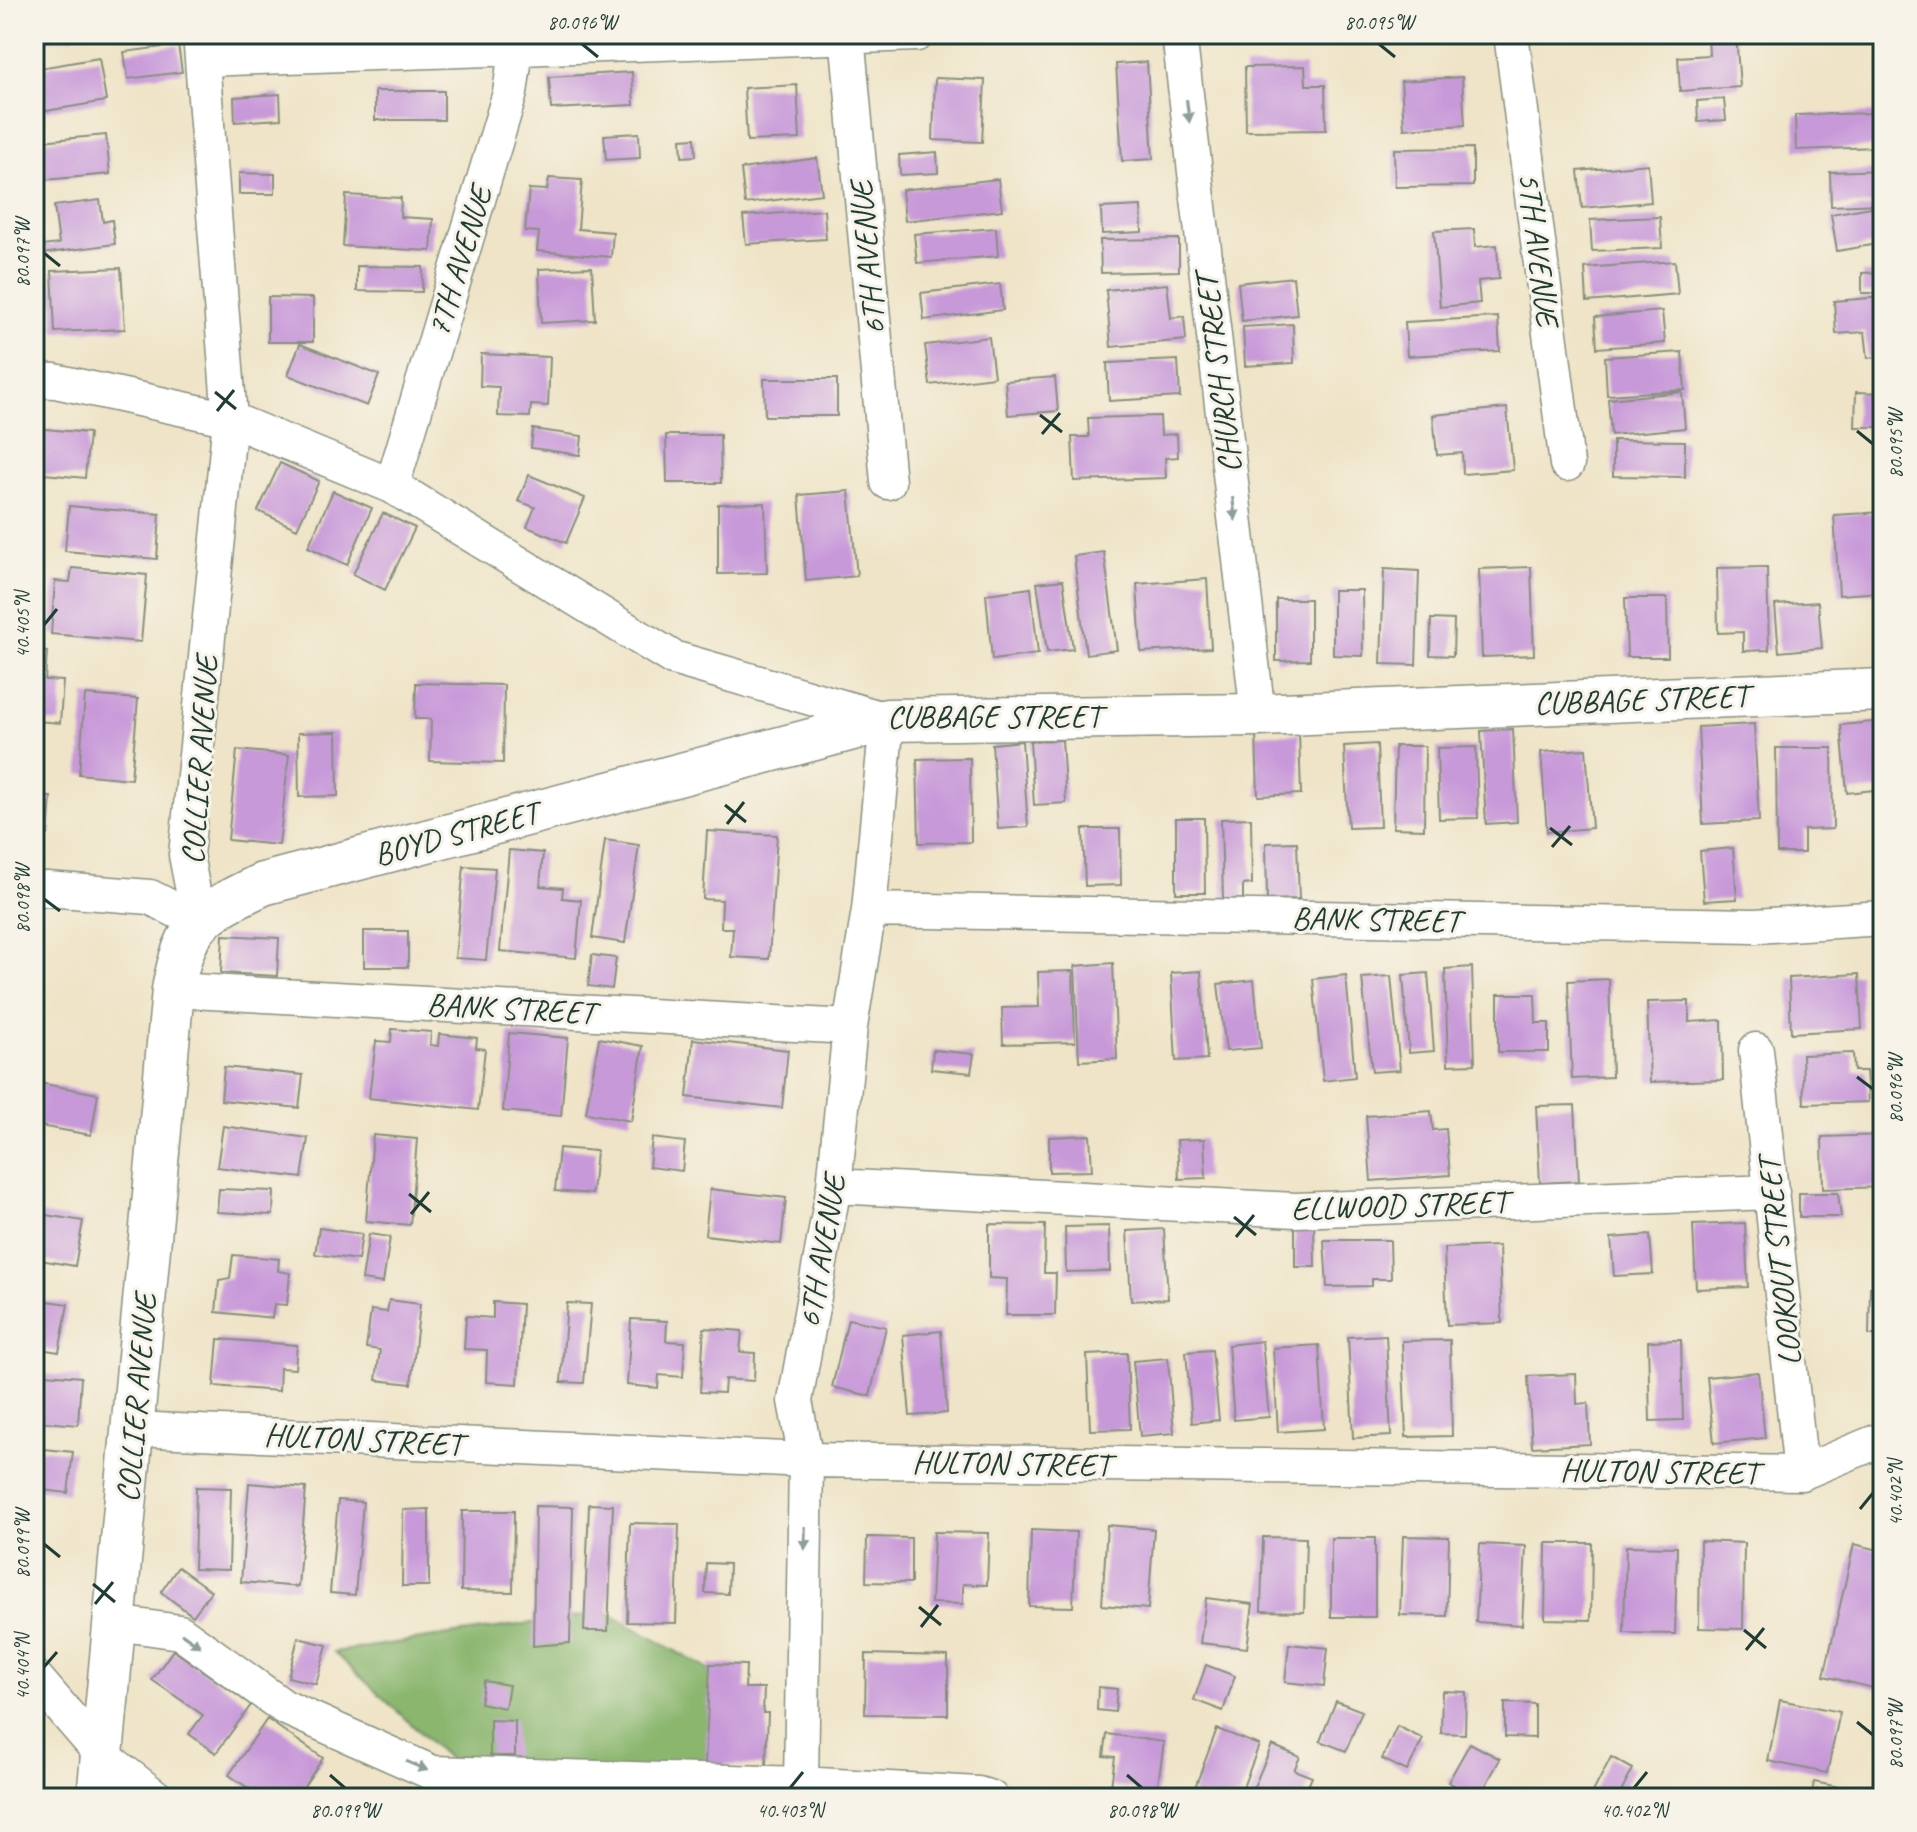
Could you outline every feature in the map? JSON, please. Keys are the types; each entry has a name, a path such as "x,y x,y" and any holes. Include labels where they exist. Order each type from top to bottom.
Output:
{"street":[{"path":"202,46 917,34"},
{"name":"CHURCH STREET","path":"1179,34 1258,715"},
{"name":"5TH AVENUE","path":"1511,34 1567,464"},
{"name":"6TH AVENUE","path":"847,36 888,482"},
{"name":"7TH AVENUE","path":"392,486 510,93 515,42"},
{"name":"COLLIER AVENUE","path":"98,1798 173,990 180,950 199,922 186,855 230,419 202,46"},
{"name":"CUBBAGE STREET","path":"34,380 55,381 230,419 392,486 673,658 887,720 1258,715 1883,690"},
{"name":"6TH AVENUE","path":"801,1784 806,1460 795,1401 834,1186 850,1027 869,910 887,720"},
{"name":"BOYD STREET","path":"199,922 229,900 263,884 887,720"},
{"path":"34,888 150,897 199,922"},
{"name":"BANK STREET","path":"869,910 1755,926 1883,918"},
{"name":"BANK STREET","path":"173,990 850,1027"},
{"name":"LOOKOUT STREET","path":"1756,1050 1801,1473"},
{"name":"ELLWOOD STREET","path":"834,1186 1296,1210 1772,1192"},
{"name":"HULTON STREET","path":"133,1429 806,1460 1801,1473 1883,1439"},
{"path":"116,1623 180,1632 284,1707 433,1773 801,1784 978,1794 991,1798"},
{"path":"34,1676 102,1755 157,1798"}],"green space":[{"path":"606,1612 743,1689 714,1798 490,1798 334,1652"}],"building":[{"path":"34,34 73,34 74,37 34,42"},
{"path":"1736,34 1740,87 1680,91 1678,57 1709,55 1708,35"},
{"path":"178,45 182,72 128,79 124,52"},
{"path":"99,58 106,101 34,113 34,69"},
{"path":"1147,62 1153,159 1122,161 1116,64"},
{"path":"1305,66 1306,85 1325,85 1326,130 1246,131 1245,67"},
{"path":"632,72 634,105 551,109 549,77"},
{"path":"1462,77 1465,125 1404,129 1401,81"},
{"path":"935,78 985,80 982,142 933,140"},
{"path":"797,85 800,139 747,141 744,88"},
{"path":"375,91 444,91 444,120 375,120"},
{"path":"280,94 281,119 235,122 234,97"},
{"path":"1724,99 1726,120 1698,122 1697,101"},
{"path":"1876,113 1877,147 1796,150 1795,115"},
{"path":"639,133 640,158 606,160 604,135"},
{"path":"106,135 110,174 34,181 34,151 42,150 41,141"},
{"path":"695,138 696,156 682,157 681,139"},
{"path":"1473,148 1473,186 1395,187 1394,149"},
{"path":"937,152 938,173 900,175 899,155"},
{"path":"817,158 822,194 745,204 741,169"},
{"path":"1648,164 1651,202 1582,208 1578,171"},
{"path":"1883,170 1883,204 1831,206 1830,172"},
{"path":"239,173 275,174 275,194 239,194"},
{"path":"549,178 582,180 578,229 613,232 611,257 537,251 539,232 525,231 529,189 547,190"},
{"path":"998,179 1002,210 905,221 902,190"},
{"path":"346,195 401,198 400,217 433,219 431,251 343,246"},
{"path":"100,200 103,222 112,220 115,244 34,255 34,247 59,244 54,206"},
{"path":"1883,205 1883,243 1837,251 1831,214"},
{"path":"1141,206 1142,232 1102,234 1101,208"},
{"path":"824,210 826,239 746,244 743,216"},
{"path":"1660,217 1662,248 1592,251 1590,220"},
{"path":"996,228 998,256 917,263 914,234"},
{"path":"1474,229 1475,247 1497,245 1499,279 1478,281 1480,303 1440,307 1434,231"},
{"path":"1179,239 1179,271 1101,273 1100,240"},
{"path":"1675,261 1678,294 1587,302 1585,268"},
{"path":"357,266 423,267 422,292 357,291"},
{"path":"592,267 595,320 541,323 539,269"},
{"path":"121,268 125,329 55,332 52,271"},
{"path":"1883,272 1883,293 1862,293 1862,273"},
{"path":"1293,277 1297,315 1242,321 1238,283"},
{"path":"1000,284 1003,310 924,320 921,293"},
{"path":"1167,284 1171,318 1184,316 1186,340 1111,347 1106,290"},
{"path":"268,297 313,298 313,342 268,342"},
{"path":"1883,297 1883,357 1868,358 1865,332 1836,334 1834,301"},
{"path":"1662,311 1665,343 1597,348 1595,317"},
{"path":"1498,317 1500,351 1407,356 1405,322"},
{"path":"1293,324 1294,363 1245,366 1243,327"},
{"path":"989,337 994,377 930,385 925,345"},
{"path":"300,344 379,375 367,406 288,375"},
{"path":"1682,352 1685,390 1607,395 1605,357"},
{"path":"481,354 550,357 548,406 531,405 530,417 498,416 499,387 480,386"},
{"path":"1178,360 1180,397 1109,401 1107,363"},
{"path":"1055,377 1058,411 1008,415 1005,381"},
{"path":"764,379 837,379 837,416 765,416"},
{"path":"1682,392 1685,428 1611,435 1608,399"},
{"path":"1856,392 1883,393 1883,427 1855,427"},
{"path":"1507,408 1513,470 1463,474 1462,453 1437,455 1433,415"},
{"path":"1160,416 1161,435 1177,434 1178,457 1165,458 1166,478 1074,481 1072,437 1089,437 1088,418"},
{"path":"34,428 89,433 85,478 34,473"},
{"path":"533,429 582,436 580,455 531,448"},
{"path":"666,435 720,435 721,483 667,483"},
{"path":"1613,440 1685,441 1685,477 1613,476"},
{"path":"280,463 319,481 297,529 258,511"},
{"path":"529,475 585,498 566,543 527,527 535,507 518,501"},
{"path":"333,491 372,508 347,565 308,547"},
{"path":"849,491 857,576 806,581 799,495"},
{"path":"765,503 767,573 718,574 718,504"},
{"path":"69,506 160,514 157,559 65,551"},
{"path":"1883,512 1883,592 1839,595 1834,515"},
{"path":"383,513 415,528 385,590 353,574"},
{"path":"1104,552 1117,650 1086,654 1074,556"},
{"path":"1531,567 1534,655 1482,657 1479,569"},
{"path":"1767,567 1769,650 1743,651 1743,632 1718,633 1717,568"},
{"path":"72,568 147,575 141,642 51,634 55,581 70,582"},
{"path":"1384,569 1419,571 1416,665 1381,664"},
{"path":"1207,579 1211,648 1141,652 1137,584"},
{"path":"1063,580 1073,649 1047,652 1037,583"},
{"path":"1031,588 1038,654 992,660 986,594"},
{"path":"1333,590 1362,590 1363,656 1333,655"},
{"path":"1625,598 1667,598 1668,657 1627,657"},
{"path":"1276,599 1310,599 1310,660 1276,661"},
{"path":"1818,602 1822,648 1779,652 1775,605"},
{"path":"1431,619 1454,620 1453,656 1430,655"},
{"path":"34,651 47,652 45,680 63,681 60,723 37,721 36,728"},
{"path":"416,683 504,685 503,763 430,761 431,719 415,719"},
{"path":"85,695 138,699 131,779 79,774"},
{"path":"1883,721 1883,789 1847,793 1841,725"},
{"path":"1754,724 1759,821 1703,824 1698,727"},
{"path":"1513,729 1517,822 1486,824 1481,731"},
{"path":"337,732 338,796 299,797 298,733"},
{"path":"1256,734 1299,734 1301,794 1258,796"},
{"path":"1062,740 1066,803 1034,805 1030,741"},
{"path":"1022,741 1028,827 998,829 992,744"},
{"path":"1377,744 1380,827 1348,828 1344,746"},
{"path":"1395,746 1425,746 1424,829 1393,828"},
{"path":"1476,747 1478,818 1439,819 1437,748"},
{"path":"1776,748 1832,748 1833,829 1804,830 1804,853 1777,853"},
{"path":"1586,749 1592,828 1547,832 1541,752"},
{"path":"237,750 289,755 279,845 228,840"},
{"path":"970,758 971,842 919,843 917,759"},
{"path":"34,796 51,797 48,835 34,834"},
{"path":"1176,818 1204,818 1205,893 1176,893"},
{"path":"1251,818 1252,884 1243,885 1243,899 1223,900 1221,819"},
{"path":"1083,829 1120,829 1121,885 1085,886"},
{"path":"707,831 777,835 769,959 731,957 733,928 721,928 722,900 703,899"},
{"path":"605,840 639,845 625,943 592,938"},
{"path":"1297,842 1299,899 1267,900 1266,843"},
{"path":"1733,848 1737,899 1704,901 1700,851"},
{"path":"509,850 543,853 540,886 563,888 562,898 581,900 576,958 500,951"},
{"path":"464,866 495,868 486,960 455,958"},
{"path":"364,931 408,931 408,967 364,967"},
{"path":"223,935 279,938 277,976 221,973"},
{"path":"592,955 616,958 612,989 588,986"},
{"path":"1113,963 1117,1059 1079,1061 1075,966"},
{"path":"1472,967 1475,1064 1448,1065 1445,969"},
{"path":"1073,971 1075,1042 1003,1044 1002,1008 1039,1007 1038,972"},
{"path":"1201,971 1207,1059 1176,1061 1171,973"},
{"path":"1428,973 1434,1051 1409,1053 1403,975"},
{"path":"1859,974 1862,1029 1791,1033 1789,978"},
{"path":"1346,975 1355,1077 1323,1081 1313,979"},
{"path":"1391,976 1400,1070 1372,1072 1362,978"},
{"path":"1609,979 1612,1077 1572,1079 1568,981"},
{"path":"1254,980 1261,1048 1226,1051 1218,984"},
{"path":"1498,994 1535,994 1536,1023 1549,1023 1549,1052 1498,1052"},
{"path":"1689,1001 1689,1022 1722,1020 1723,1080 1650,1082 1647,1002"},
{"path":"392,1029 431,1032 430,1045 438,1046 439,1034 477,1038 476,1048 485,1049 478,1110 369,1098 376,1041 391,1042"},
{"path":"509,1033 568,1038 561,1116 503,1111"},
{"path":"599,1038 643,1046 631,1121 586,1113"},
{"path":"693,1039 788,1050 782,1108 687,1097"},
{"path":"933,1050 974,1054 971,1073 931,1069"},
{"path":"1853,1053 1854,1071 1866,1071 1868,1102 1804,1104 1802,1055"},
{"path":"224,1067 303,1075 299,1108 221,1100"},
{"path":"34,1082 98,1094 91,1135 34,1125"},
{"path":"1575,1105 1579,1181 1540,1183 1536,1106"},
{"path":"1431,1111 1433,1130 1446,1129 1450,1175 1371,1181 1366,1116"},
{"path":"223,1126 308,1138 302,1178 217,1167"},
{"path":"373,1135 417,1139 410,1225 366,1221"},
{"path":"1090,1135 1092,1171 1049,1172 1049,1137"},
{"path":"1883,1135 1883,1187 1823,1189 1822,1137"},
{"path":"652,1138 685,1142 682,1171 649,1167"},
{"path":"1204,1139 1206,1178 1179,1179 1177,1140"},
{"path":"559,1148 596,1151 592,1194 555,1191"},
{"path":"219,1189 274,1191 273,1215 217,1212"},
{"path":"710,1189 786,1198 781,1244 705,1235"},
{"path":"1799,1193 1838,1193 1841,1217 1799,1217"},
{"path":"34,1213 83,1221 75,1266 34,1259"},
{"path":"1314,1223 1315,1267 1295,1267 1295,1224"},
{"path":"1745,1223 1748,1287 1696,1289 1693,1225"},
{"path":"989,1224 1045,1225 1044,1273 1056,1273 1055,1315 1006,1315 1007,1279 989,1278"},
{"path":"1109,1226 1110,1271 1066,1272 1065,1227"},
{"path":"319,1228 362,1234 358,1260 315,1254"},
{"path":"1164,1229 1168,1299 1131,1301 1127,1231"},
{"path":"369,1234 390,1237 383,1283 362,1280"},
{"path":"1650,1235 1653,1274 1614,1276 1611,1238"},
{"path":"1324,1240 1390,1240 1391,1279 1372,1279 1372,1286 1327,1287"},
{"path":"1499,1246 1502,1323 1447,1325 1444,1248"},
{"path":"233,1255 279,1259 278,1271 290,1273 287,1305 274,1304 272,1318 216,1312 219,1280 230,1278"},
{"path":"1870,1287 1883,1287 1883,1335 1869,1335"},
{"path":"34,1299 68,1304 59,1352 34,1348"},
{"path":"389,1300 420,1304 411,1384 376,1380 380,1350 366,1348 371,1310 387,1312"},
{"path":"493,1302 522,1304 518,1384 486,1382 487,1350 464,1349 466,1316 493,1318"},
{"path":"567,1303 591,1304 584,1383 561,1382"},
{"path":"631,1319 667,1321 666,1341 685,1342 683,1377 659,1375 658,1388 627,1385"},
{"path":"848,1319 886,1327 870,1396 832,1387"},
{"path":"704,1328 742,1331 740,1352 755,1353 754,1381 725,1379 724,1393 700,1392"},
{"path":"941,1331 947,1413 910,1416 903,1335"},
{"path":"1386,1335 1391,1436 1353,1438 1348,1337"},
{"path":"218,1339 297,1345 295,1369 280,1368 279,1391 214,1386"},
{"path":"1450,1340 1452,1436 1406,1437 1402,1341"},
{"path":"1681,1340 1683,1420 1650,1421 1648,1341"},
{"path":"1262,1341 1269,1417 1234,1420 1228,1345"},
{"path":"1319,1345 1324,1429 1278,1432 1273,1348"},
{"path":"1212,1350 1219,1420 1192,1423 1186,1352"},
{"path":"1127,1353 1130,1429 1090,1430 1087,1355"},
{"path":"1168,1358 1174,1433 1140,1436 1133,1361"},
{"path":"1758,1372 1765,1438 1714,1443 1707,1377"},
{"path":"34,1373 81,1377 78,1425 34,1421"},
{"path":"1576,1374 1577,1404 1588,1403 1590,1444 1532,1447 1528,1376"},
{"path":"34,1448 73,1452 68,1493 34,1489"},
{"path":"249,1483 306,1488 298,1587 241,1582"},
{"path":"196,1487 231,1488 229,1570 194,1569"},
{"path":"338,1500 363,1502 355,1595 330,1593"},
{"path":"589,1504 613,1505 608,1631 584,1631"},
{"path":"535,1506 573,1507 570,1643 533,1646"},
{"path":"429,1509 429,1586 402,1586 403,1510"},
{"path":"462,1511 514,1511 513,1592 461,1591"},
{"path":"630,1523 679,1524 676,1623 627,1622"},
{"path":"1107,1525 1154,1529 1148,1609 1102,1605"},
{"path":"1031,1530 1076,1532 1073,1607 1029,1606"},
{"path":"934,1532 989,1533 987,1585 963,1584 963,1604 931,1603"},
{"path":"1403,1536 1449,1537 1447,1616 1400,1615"},
{"path":"867,1537 911,1538 911,1583 866,1582"},
{"path":"1263,1537 1306,1538 1304,1612 1261,1611"},
{"path":"1331,1538 1375,1538 1375,1617 1331,1617"},
{"path":"1700,1541 1744,1543 1743,1629 1699,1628"},
{"path":"1546,1543 1592,1543 1591,1620 1545,1619"},
{"path":"1480,1544 1526,1546 1522,1625 1476,1622"},
{"path":"1854,1544 1883,1551 1883,1663 1877,1689 1824,1676"},
{"path":"1626,1546 1677,1547 1675,1634 1624,1633"},
{"path":"706,1563 729,1564 728,1594 705,1593"},
{"path":"178,1567 211,1591 193,1616 161,1592"},
{"path":"1206,1598 1253,1604 1247,1648 1200,1643"},
{"path":"298,1638 327,1645 316,1684 288,1677"},
{"path":"1289,1644 1328,1648 1324,1686 1285,1682"},
{"path":"173,1650 251,1705 216,1753 189,1734 203,1715 152,1680"},
{"path":"866,1654 948,1656 948,1715 865,1714"},
{"path":"710,1664 746,1665 745,1688 764,1688 763,1713 768,1713 766,1766 705,1764"},
{"path":"1206,1665 1235,1676 1223,1711 1194,1700"},
{"path":"484,1681 509,1685 505,1708 480,1703"},
{"path":"1098,1687 1117,1689 1115,1712 1097,1710"},
{"path":"1442,1691 1466,1692 1465,1734 1441,1733"},
{"path":"1780,1700 1840,1712 1827,1773 1768,1761"},
{"path":"1336,1701 1362,1711 1346,1751 1320,1741"},
{"path":"1505,1703 1535,1704 1535,1738 1505,1737"},
{"path":"267,1719 323,1758 296,1798 263,1798 229,1775"},
{"path":"490,1720 515,1721 515,1756 490,1756"},
{"path":"1397,1726 1423,1739 1407,1771 1382,1759"},
{"path":"1217,1729 1259,1745 1239,1798 1191,1798"},
{"path":"1107,1734 1164,1742 1156,1798 1135,1798 1136,1788 1111,1786 1115,1757 1104,1756"},
{"path":"1470,1743 1500,1759 1479,1798 1448,1782"},
{"path":"1272,1745 1300,1757 1294,1770 1312,1777 1303,1798 1249,1798"},
{"path":"1611,1757 1633,1769 1618,1798 1595,1798 1591,1796"},
{"path":"1814,1782 1883,1796 1883,1798 1811,1798"}]}
